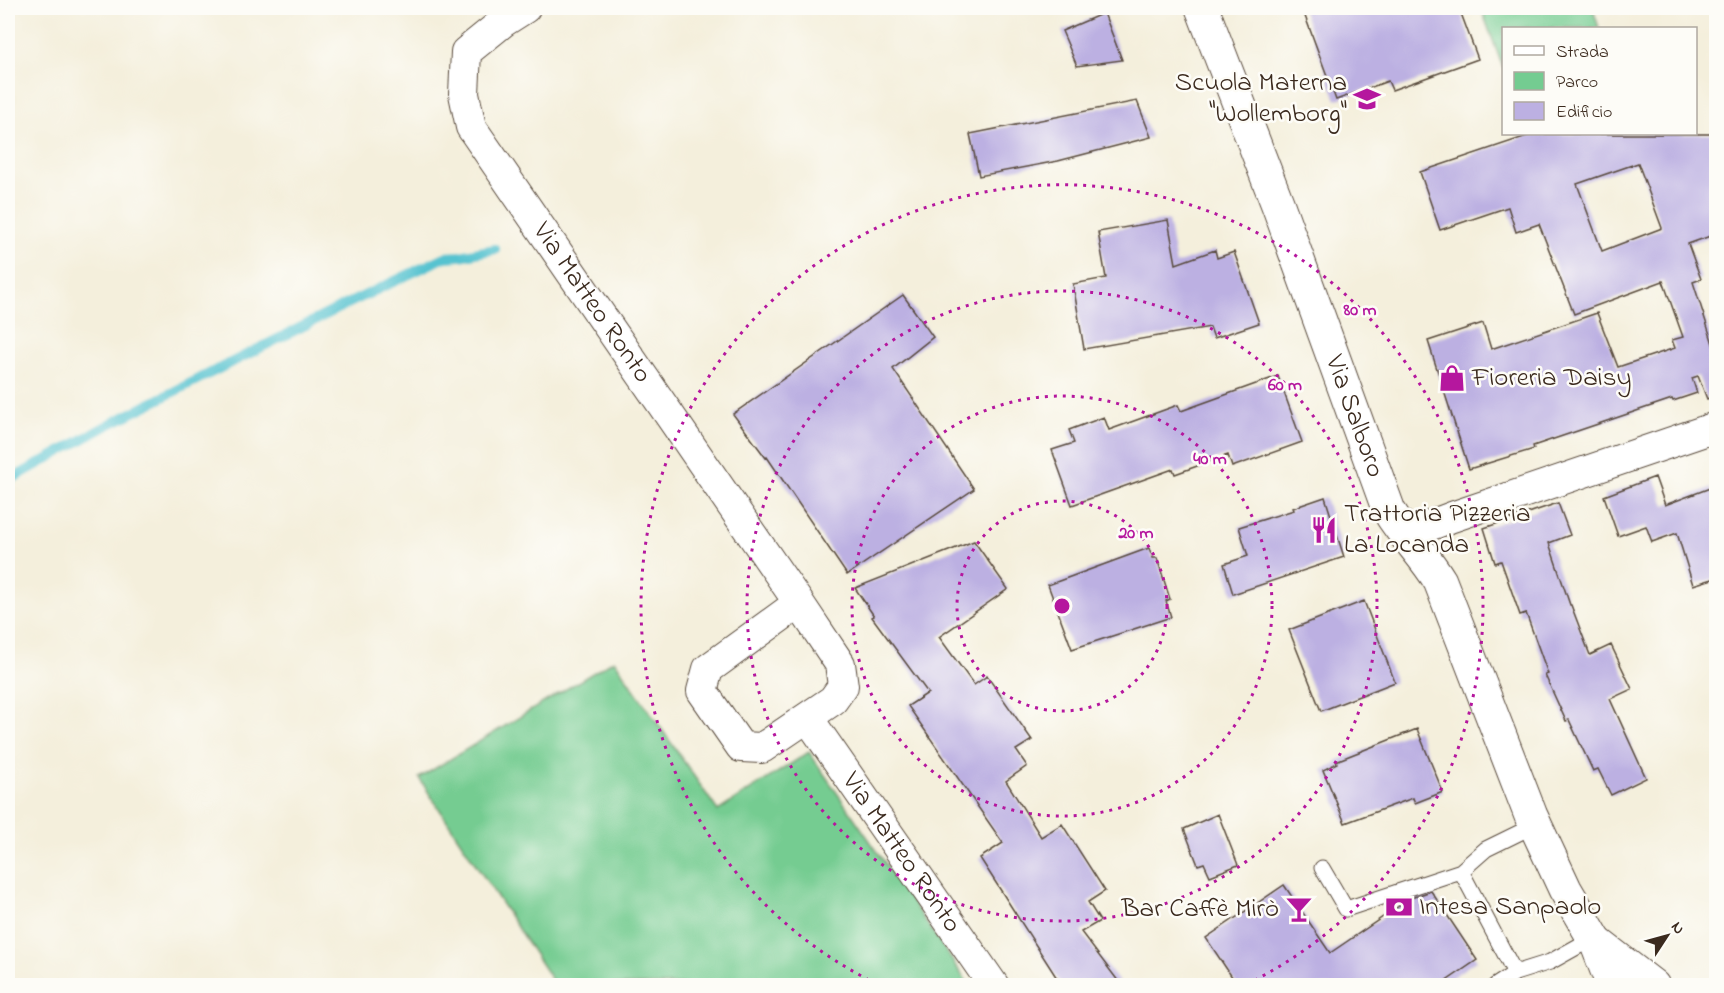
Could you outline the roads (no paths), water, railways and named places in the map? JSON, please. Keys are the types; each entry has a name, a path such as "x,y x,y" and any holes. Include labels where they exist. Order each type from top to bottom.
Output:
{"street":[{"name":"Via Matteo Ronto","path":"525,8 503,22 466,52 464,94 471,127 800,603 840,664 843,686 833,700 762,748 741,747 702,691 708,669 800,603"},
{"name":"Via Salboro","path":"1202,8 1278,205 1381,493 1389,511 1408,540 1424,555 1440,581 1535,825 1565,889 1594,940 1612,986"},
{"path":"1408,540 1423,528 1452,517 1716,428"},
{"name":"Via Matteo Ronto","path":"808,718 994,986"},
{"name":"Via Salboro","path":"1594,940 1653,986"}],"lane":[{"path":"1322,868 1346,909 1461,871 1486,849 1535,825"},
{"path":"1461,871 1515,973"},
{"path":"1495,986 1515,973 1550,962 1594,940"}],"waterway":[{"path":"8,481 108,425 445,257 495,249"}],"place":[{"name":"Scuola Materna \"Wollemborg\"","path":"1367,99"},
{"name":"Fioreria Daisy","path":"1452,378"},
{"name":"Trattoria Pizzeria La Locanda","path":"1324,530"},
{"name":"Intesa Sanpaolo","path":"1399,907"},
{"name":"Bar Caffè Mirò","path":"1299,909"}]}
